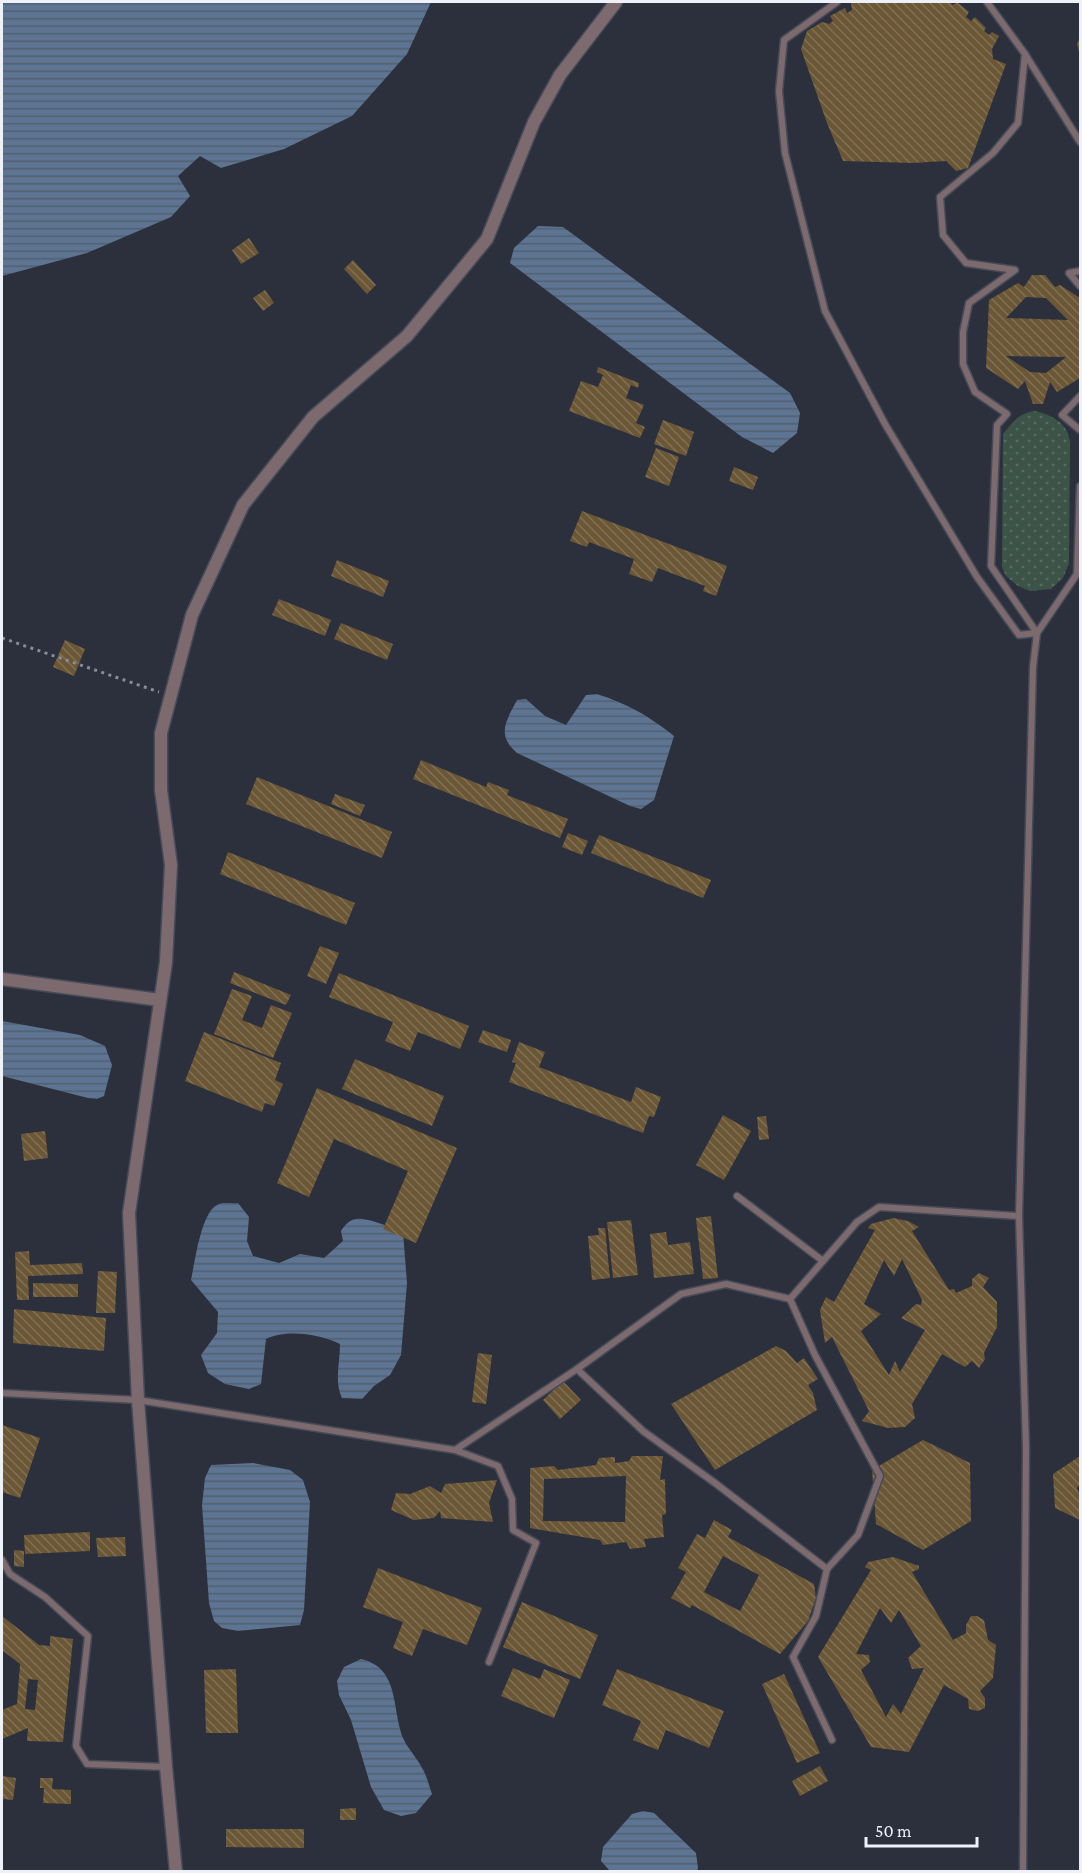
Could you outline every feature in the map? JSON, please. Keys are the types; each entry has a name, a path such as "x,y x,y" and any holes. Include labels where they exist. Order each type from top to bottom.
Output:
{"street":[{"path":"176,1872 138,1400 129,1213 166,962 171,865 161,790 161,733 192,615 243,505 314,417 407,336 487,239 534,122 560,75 616,2"},
{"path":"2,979 160,1000"}],"lane":[{"path":"837,2 784,40 779,91 785,153 825,311 885,424 977,577 1019,635 1037,633"},
{"path":"987,2 1025,54 1080,142"},
{"path":"1025,54 1018,123 993,153 940,197 943,235 966,263 1015,270 969,303 963,332 963,364 975,392 1008,414 997,425 991,566 1037,633"},
{"path":"1080,271 1069,273 1080,286"},
{"path":"1080,396 1062,415 1080,430"},
{"path":"1023,1872 1026,1448 1019,1216 1033,667 1037,633 1077,574 1080,486"},
{"path":"737,1196 823,1261"},
{"path":"790,1299 857,1222 879,1207 1019,1216"},
{"path":"454,1450 577,1369 681,1294 726,1284 790,1299"},
{"path":"790,1299 815,1355 880,1476 858,1535 827,1569 816,1616 793,1657 832,1740"},
{"path":"577,1369 643,1431 827,1569"},
{"path":"2,1393 138,1400 454,1450 498,1466 512,1498 513,1530 536,1543 489,1662"},
{"path":"2,1560 10,1574 45,1597 88,1636 76,1746 87,1764 166,1767"}],"path":[{"path":"2,638 171,696"}],"green space":[{"path":"1035,411 1058,421 1069,435 1069,563 1063,578 1051,589 1030,591 1018,586 1006,576 1002,567 1003,434 1020,416"}],"water":[{"path":"2,2 431,2 407,54 352,116 284,149 221,168 200,156 178,176 190,196 171,217 87,253 2,276"},
{"path":"538,226 563,227 790,393 800,413 797,433 773,453 742,437 510,263 514,248"},
{"path":"597,694 638,711 674,736 654,800 641,809 517,753 507,740 505,728 517,700 526,699 545,716 566,725 586,695"},
{"path":"2,1021 80,1035 105,1046 112,1065 104,1096 97,1099 88,1098 2,1076"},
{"path":"238,1203 249,1217 247,1241 253,1256 279,1263 300,1254 324,1258 343,1241 341,1231 347,1223 354,1220 373,1221 403,1232 407,1283 401,1355 390,1375 374,1386 362,1399 342,1398 338,1379 340,1344 313,1335 284,1334 266,1339 261,1384 249,1389 225,1384 208,1373 201,1355 217,1333 218,1312 191,1280 203,1226 208,1216 219,1204"},
{"path":"253,1463 290,1470 303,1480 310,1502 304,1610 300,1625 238,1631 222,1628 214,1621 209,1603 202,1505 205,1478 211,1465"},
{"path":"361,1659 374,1664 383,1671 389,1681 404,1740 427,1778 432,1794 416,1813 401,1816 384,1810 371,1787 351,1720 339,1695 337,1681 344,1667"},
{"path":"643,1811 654,1813 696,1853 697,1871 610,1871 601,1861 603,1847 632,1814"}],"building":[{"path":"949,2 953,5 957,2 969,12 966,17 971,21 975,17 986,28 984,31 989,35 992,32 999,36 992,49 993,59 1006,64 968,168 956,171 946,161 912,163 843,161 801,49 807,31 822,22 829,24 833,21 830,16 845,8 847,13 852,10 851,3"},
{"path":"1080,36 1080,55 1077,45"},
{"path":"249,238 259,253 241,264 232,250"},
{"path":"353,260 376,285 367,294 344,269"},
{"path":"1032,275 1045,275 1055,287 1060,285 1080,298 1080,378 1057,392 1050,382 1043,404 1033,404 1025,381 1018,389 986,368 989,300 1018,283 1024,287","holes":["1026,297 1046,298 1068,320 1006,318","1006,356 1066,357 1046,373 1030,372"]},
{"path":"265,290 274,303 263,311 253,298"},
{"path":"598,367 639,383 638,388 631,385 626,398 644,405 636,423 645,427 640,438 569,411 581,381 598,387 603,375 597,372"},
{"path":"663,420 694,432 686,456 654,444"},
{"path":"656,448 679,457 669,486 645,477"},
{"path":"734,467 758,477 753,490 729,481"},
{"path":"582,511 727,566 716,596 703,591 705,586 658,568 652,582 629,574 634,559 589,542 587,547 570,541"},
{"path":"337,560 389,581 383,597 331,576"},
{"path":"279,599 331,620 325,636 272,615"},
{"path":"341,623 393,644 387,660 334,639"},
{"path":"65,640 85,649 74,676 53,667"},
{"path":"421,760 486,787 488,782 509,790 507,795 568,819 560,838 413,779"},
{"path":"257,777 392,832 382,858 246,804"},
{"path":"335,794 365,805 360,816 331,804"},
{"path":"568,833 588,841 582,855 562,847"},
{"path":"599,835 711,880 703,898 591,853"},
{"path":"228,852 355,903 346,925 220,874"},
{"path":"320,946 339,953 326,984 307,976"},
{"path":"234,972 291,995 286,1005 230,983"},
{"path":"339,973 469,1026 460,1049 418,1032 410,1051 385,1041 393,1022 329,997"},
{"path":"232,989 252,996 242,1020 262,1028 271,1005 292,1013 273,1058 214,1034"},
{"path":"483,1030 511,1040 507,1052 478,1042"},
{"path":"204,1032 281,1063 275,1080 283,1084 274,1106 265,1103 262,1112 185,1081"},
{"path":"519,1042 545,1052 539,1067 631,1102 636,1087 661,1097 654,1117 649,1116 643,1133 509,1082 516,1063 512,1062"},
{"path":"355,1059 444,1096 432,1126 342,1089"},
{"path":"317,1088 457,1148 416,1243 383,1229 408,1171 334,1139 309,1197 277,1183"},
{"path":"723,1115 751,1131 724,1180 696,1165"},
{"path":"766,1116 769,1139 759,1140 757,1117"},
{"path":"45,1131 48,1158 24,1161 21,1134"},
{"path":"711,1216 718,1278 703,1279 696,1218"},
{"path":"893,1218 908,1221 919,1227 912,1231 949,1290 954,1289 956,1293 972,1286 972,1279 979,1273 989,1278 983,1287 997,1302 997,1327 984,1353 985,1359 979,1368 972,1361 965,1367 942,1354 912,1404 915,1418 905,1427 888,1428 862,1421 869,1411 832,1337 825,1343 820,1310 826,1297 834,1302 875,1230 868,1228 871,1224","holes":["902,1259 922,1300 921,1305 916,1304 901,1318 925,1330 900,1372 895,1361 889,1375 861,1331 881,1314 864,1304 884,1260 894,1276"]},
{"path":"631,1220 638,1275 613,1278 607,1222"},
{"path":"598,1228 605,1228 610,1278 592,1280 588,1236 599,1235"},
{"path":"666,1232 668,1245 690,1242 694,1274 654,1278 650,1234"},
{"path":"29,1251 30,1265 82,1263 83,1274 28,1276 29,1300 17,1300 15,1252"},
{"path":"98,1271 117,1272 115,1313 96,1313"},
{"path":"33,1283 78,1284 78,1297 33,1297"},
{"path":"14,1309 106,1318 104,1351 13,1343"},
{"path":"776,1346 786,1351 797,1363 804,1358 818,1379 808,1385 813,1393 817,1410 715,1470 671,1404"},
{"path":"478,1353 492,1355 486,1404 472,1402"},
{"path":"563,1381 581,1400 560,1419 543,1400"},
{"path":"2,1425 40,1438 20,1498 2,1492"},
{"path":"923,1440 970,1463 971,1521 923,1550 876,1524 872,1470"},
{"path":"632,1456 663,1456 660,1480 665,1479 666,1514 662,1515 664,1537 644,1539 646,1547 630,1549 626,1542 603,1545 600,1540 530,1528 530,1468 554,1466 558,1470 596,1465 599,1458 615,1457 615,1463 629,1461","holes":["626,1476 625,1522 543,1521 544,1479"]},
{"path":"1080,1456 1080,1484 1077,1488 1080,1496 1080,1520 1055,1508 1053,1474"},
{"path":"497,1480 489,1503 493,1522 441,1518 440,1511 434,1518 414,1520 391,1510 396,1493 410,1494 430,1486 441,1493 445,1484"},
{"path":"714,1520 732,1530 728,1537 814,1584 816,1598 808,1621 780,1654 692,1605 690,1608 671,1598 686,1572 678,1568 697,1534 705,1538","holes":["723,1556 759,1575 740,1611 704,1592"]},
{"path":"90,1532 90,1551 25,1554 24,1535"},
{"path":"125,1537 126,1556 98,1557 96,1538"},
{"path":"14,1550 24,1551 24,1567 14,1566"},
{"path":"893,1557 919,1566 919,1569 912,1572 953,1640 966,1633 966,1625 971,1616 977,1616 984,1620 988,1640 996,1645 993,1678 980,1691 985,1698 985,1708 978,1711 969,1709 968,1699 944,1685 909,1752 871,1747 818,1657 871,1570 865,1567 868,1562","holes":["880,1608 891,1623 899,1610 921,1646 908,1658 912,1669 924,1668 901,1714 893,1704 886,1717 861,1670 870,1662 869,1655 856,1654"]},
{"path":"378,1568 482,1608 467,1645 423,1629 412,1656 393,1648 403,1622 363,1607"},
{"path":"522,1602 598,1635 580,1679 503,1647"},
{"path":"2,1616 39,1645 50,1646 50,1636 73,1639 63,1742 27,1741 28,1728 2,1739 2,1710 17,1704 20,1664 2,1650","holes":["28,1679 38,1680 35,1710 25,1709"]},
{"path":"513,1668 540,1679 544,1669 570,1680 554,1718 501,1696"},
{"path":"236,1669 238,1733 206,1733 204,1670"},
{"path":"617,1669 724,1711 709,1748 666,1730 658,1750 633,1740 641,1721 602,1705"},
{"path":"784,1674 820,1753 797,1763 762,1684"},
{"path":"820,1766 828,1781 800,1796 792,1781"},
{"path":"2,1776 16,1778 13,1800 2,1799"},
{"path":"40,1778 53,1778 52,1789 71,1790 71,1804 43,1803 44,1788 40,1788"},
{"path":"356,1808 356,1820 340,1820 340,1809"},
{"path":"226,1829 304,1829 304,1848 226,1847"}]}
